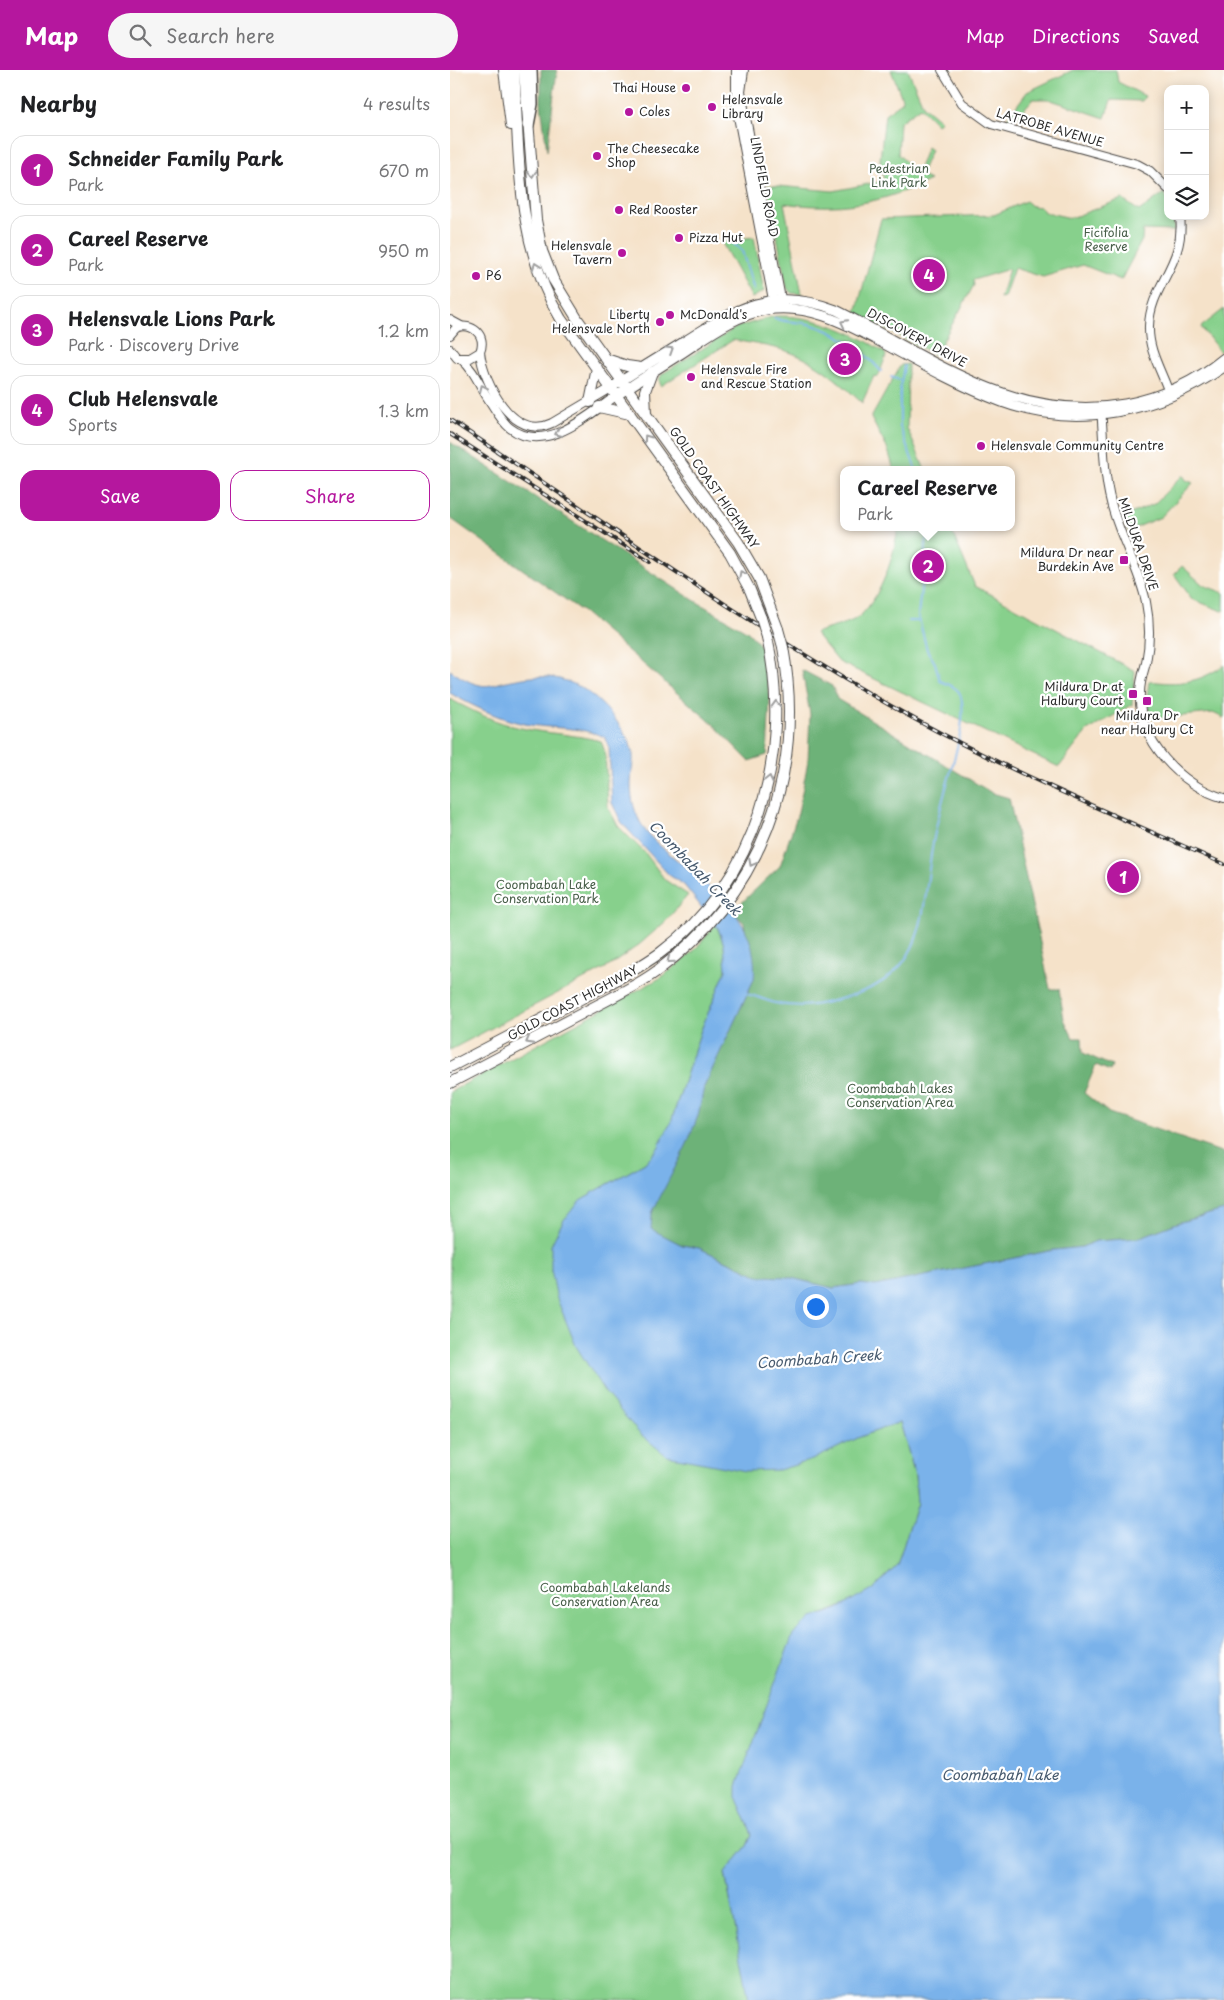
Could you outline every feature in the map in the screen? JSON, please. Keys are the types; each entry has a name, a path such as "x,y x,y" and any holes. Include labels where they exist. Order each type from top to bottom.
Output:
{"highway":[{"path":"504,70 512,127 519,139"},
{"name":"GOLD COAST HIGHWAY","path":"450,1067 631,973 661,952 698,917 723,885 742,854 760,814 771,772 776,734 774,675 767,637 750,590 730,553 613,392 554,306 535,264 525,223 514,70"},
{"name":"GOLD COAST HIGHWAY","path":"450,1082 640,982 670,960 706,928 732,895 754,858 773,814 784,772 788,741 788,683 783,647 766,596 750,560 560,294 542,251 536,220 524,70"},
{"path":"528,125 532,104 531,70"},
{"path":"606,359 627,366 641,368"},
{"path":"597,368 595,404 630,414"},
{"path":"646,414 645,391 652,372"}],"main road":[{"name":"DISCOVERY DRIVE","path":"625,384 652,372 737,319 778,304"},
{"name":"DISCOVERY DRIVE","path":"625,384 641,368 725,316 746,306 778,304 836,319 968,388 1003,403 1029,410 1058,414 1135,409 1219,373 1224,367"},
{"name":"DISCOVERY DRIVE","path":"1170,394 1224,358"},
{"path":"613,392 625,384"}],"street":[{"name":"LINDFIELD ROAD","path":"736,70 736,106 778,304"},
{"name":"LINDFIELD ROAD","path":"744,70 742,92 778,304"},
{"name":"LATROBE AVENUE","path":"942,70 962,103 991,124 1137,164 1150,172 1164,185"},
{"path":"1170,394 1150,344 1149,324 1156,297 1179,248 1180,220"},
{"path":"450,320 461,326 471,327 478,333 482,343 480,352 483,369 490,384 512,416 527,426 548,425 595,404"},
{"path":"450,335 456,328 461,326"},
{"path":"450,349 474,372 484,393 506,425 524,435 542,438 556,434 613,392"},
{"path":"461,359 470,358 480,352"},
{"name":"MILDURA DRIVE","path":"1101,411 1109,497 1142,585 1148,617 1149,644 1139,694 1144,721 1166,761 1176,772 1195,786 1224,798"}],"green space":[{"path":"541,70 557,70 547,151 541,104"},
{"name":"Pedestrian Link Park","path":"891,70 908,70 924,107 941,121 937,124 920,107 900,122 898,154 917,173 927,147 931,150 920,175 930,180 894,195 858,204 823,206 784,203 802,294 791,293 787,288 767,185 833,191 884,181 880,160 885,114 903,101"},
{"path":"1073,70 1116,70 1118,82 1145,96 1142,101 1111,100 1105,118 1048,99 1033,99 1017,117 1006,120 1027,92"},
{"name":"Ficifolia Reserve","path":"1164,193 1164,220 1174,220 1175,231 1143,230 1142,240 1121,280 1083,265 1043,277 1014,268 1004,297 1000,298 1009,269 973,280 974,285 935,355 856,313 881,219 994,215 1026,201 1032,206 1041,207 1044,212 1071,218 1122,199 1139,211"},
{"path":"754,237 764,291 752,298 721,241"},
{"path":"1224,309 1224,349 1220,352 1201,327"},
{"path":"775,316 804,318 833,326 847,331 885,353 886,356 878,377 874,376 862,403 824,370 803,358 779,349 733,340 661,386 659,380 662,374 737,327"},
{"path":"908,364 907,428 923,466 893,466 888,450 871,418 901,365"},
{"path":"450,442 692,599 748,632 764,649 770,697 767,755 749,761 713,724 583,612 450,518"},
{"path":"1183,475 1186,480 1193,483 1161,517 1128,531 1123,517 1154,504"},
{"path":"897,531 952,531 975,586 1135,671 1132,705 1087,731 1059,767 839,662 815,633 839,626 860,616 881,587 893,551"},
{"path":"1182,566 1203,585 1224,593 1224,610 1222,611 1192,599 1174,574"},
{"path":"1224,665 1224,718 1213,713 1151,719 1147,697 1149,681 1170,683 1188,681 1206,676"},
{"name":"Coombabah Lakes Conservation Area","path":"802,670 832,686 837,699 992,793 1009,798 1050,989 1059,989 1064,1019 1073,1038 1082,1038 1083,1053 1112,1066 1110,1071 1096,1065 1084,1093 1109,1113 1224,1153 1224,1210 1177,1223 1138,1238 1096,1241 1082,1247 1054,1250 875,1286 861,1284 833,1288 787,1277 759,1276 699,1248 682,1245 650,1229 652,1213 698,1116 704,1087 754,979 744,923 733,911 780,866 798,813 808,761 810,714"},
{"name":"Coombabah Lake Conservation Park","path":"450,699 484,716 512,726 601,741 605,752 608,807 618,826 646,854 665,880 688,895 666,921 640,944 611,965 450,1050"},
{"name":"Coombabah Lakelands Conservation Area","path":"716,924 724,945 726,970 701,1030 671,1122 660,1146 645,1163 580,1200 860,1437 900,1422 915,1475 917,1503 897,1566 873,1589 853,1602 812,1618 738,1799 752,1834 747,1846 725,1874 750,2000 450,2000 450,1092 662,977 693,952"}],"water":[{"name":"Coombabah Lake","path":"450,670 468,681 483,686 532,677 560,679 580,687 605,707 626,735 633,754 632,796 636,812 643,827 655,842 730,907 741,922 749,939 754,958 754,979 704,1087 698,1116 687,1144 652,1213 651,1229 682,1245 699,1248 759,1276 787,1277 833,1288 861,1284 875,1286 1054,1250 1082,1247 1096,1241 1138,1238 1177,1223 1224,1210 1224,2000 749,2000 725,1873 747,1846 752,1834 737,1799 737,1786 793,1634 812,1618 838,1609 873,1589 897,1566 917,1503 915,1475 900,1422 860,1437 812,1460 779,1470 746,1471 667,1456 639,1433 604,1391 576,1346 557,1299 551,1269 551,1245 563,1221 580,1200 645,1163 658,1148 671,1122 701,1030 726,970 724,945 718,928 684,885 669,875 622,823 612,803 609,748 605,737 576,729 525,724 486,711 450,693"}],"waterway":[{"path":"733,243 742,251 754,290"},
{"path":"774,318 809,324 830,331 866,355 881,371"},
{"path":"904,366 900,388 900,427 915,466"},
{"path":"891,377 902,381"},
{"path":"746,994 775,1003 796,1006 826,1003 856,994 879,984 896,971 908,956 916,938 922,919 935,829 956,753 962,713 962,701 959,692 953,686 940,681 935,663 927,650 918,615 928,531"},
{"path":"908,621 919,621"}],"railway":[{"path":"450,420 765,630 872,695 1001,764 1224,864"},
{"path":"450,434 650,562"}],"place":[{"name":"Thai House","path":"686,88"},
{"name":"Helensvale Library","path":"712,107"},
{"name":"Coles","path":"629,112"},
{"name":"The Cheesecake Shop","path":"597,156"},
{"name":"Red Rooster","path":"619,210"},
{"name":"Pizza Hut","path":"679,238"},
{"name":"Helensvale Tavern","path":"622,253"},
{"name":"Club Helensvale","path":"929,275"},
{"name":"P6","path":"476,276"},
{"name":"McDonald's","path":"670,315"},
{"name":"Liberty Helensvale North","path":"660,322"},
{"name":"Helensvale Lions Park","path":"845,359"},
{"name":"Helensvale Fire and Rescue Station","path":"691,377"},
{"name":"Helensvale Community Centre","path":"981,446"},
{"name":"Mildura Dr near Burdekin Ave","path":"1124,560"},
{"name":"Careel Reserve","path":"928,566"},
{"name":"Mildura Dr at Halbury Court","path":"1133,694"},
{"name":"Mildura Dr near Halbury Ct","path":"1147,701"},
{"name":"Schneider Family Park","path":"1123,877"}],"water label":[{"name":"Coombabah Creek","path":"695,868"},
{"name":"Coombabah Creek","path":"819,1359"}]}
